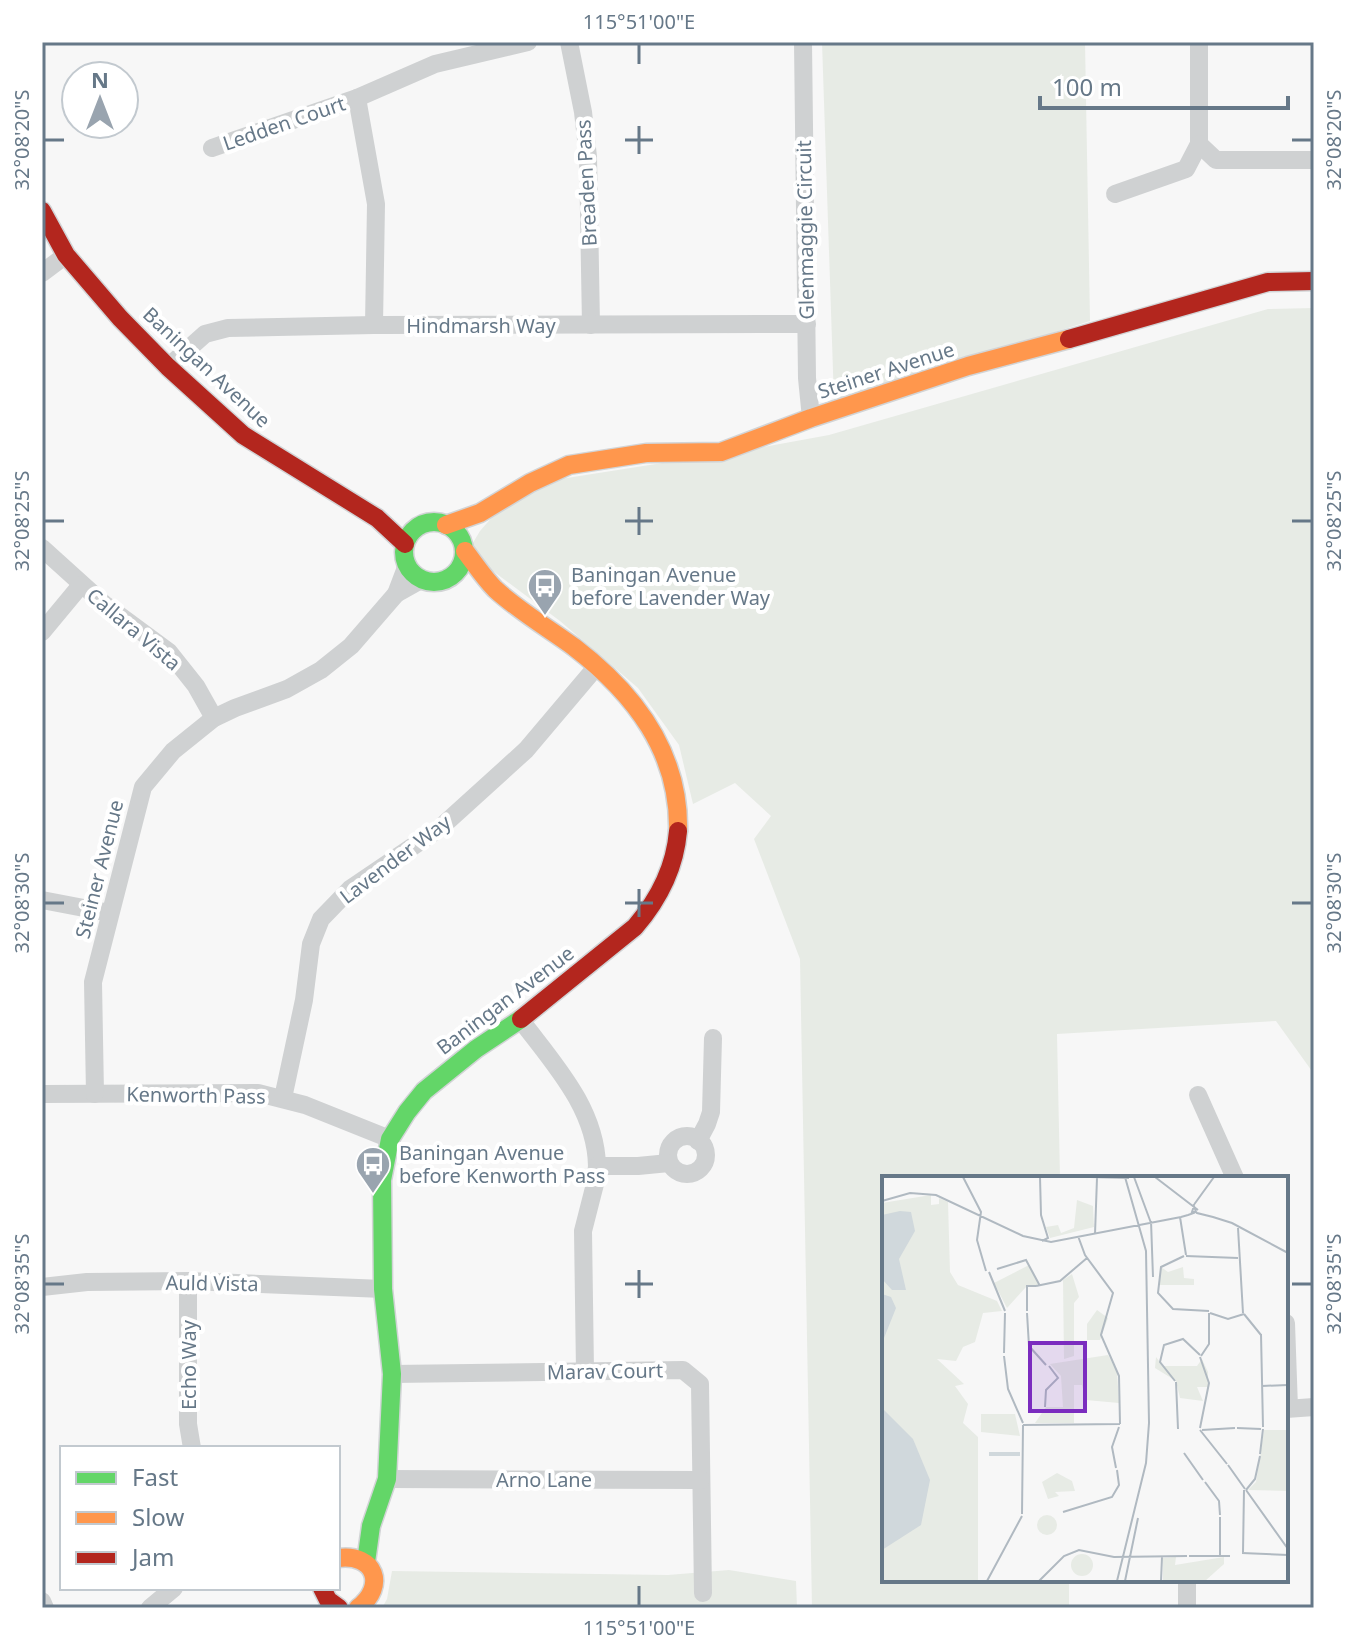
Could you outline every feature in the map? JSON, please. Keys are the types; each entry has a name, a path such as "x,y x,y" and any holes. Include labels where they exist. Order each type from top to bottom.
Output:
{"street":[{"path":"374,325 376,204 357,98 435,64 528,42"},
{"name":"Breaden Pass","path":"569,42 583,112 588,157 591,325"},
{"name":"Glenmaggie Circuit","path":"803,42 807,378 811,418"},
{"path":"1115,194 1186,169 1199,144 1199,42"},
{"name":"Ledden Court","path":"212,148 357,98"},
{"path":"1199,144 1216,160 1314,160"},
{"name":"Baningan Avenue","path":"42,211 66,255 120,318 168,367 243,435 377,518 405,544"},
{"path":"42,273 66,255"},
{"name":"Steiner Avenue","path":"446,525 480,513 530,483 569,465 646,453 721,452 811,418 968,366 1268,282 1314,281"},
{"name":"Hindmarsh Way","path":"168,367 205,334 228,328 807,324"},
{"name":"Steiner Avenue","path":"464,546 480,513"},
{"name":"Baningan Avenue","path":"377,518 416,528"},
{"path":"436,522 457,532 464,546 460,568 454,576 434,583 413,574 404,555 405,544 416,528 436,522"},
{"name":"Baningan Avenue","path":"358,1608 370,1600 375,1587 373,1573 366,1562 371,1526 387,1479 392,1374 383,1289 382,1180 390,1139 424,1091 520,1019 635,927 648,913 666,880 677,845 679,825 668,760 658,740 626,697 597,666 497,591 464,546"},
{"name":"Callara Vista","path":"42,548 81,585 169,652 196,686 214,718"},
{"name":"Steiner Avenue","path":"396,594 407,565"},
{"name":"Steiner Avenue","path":"95,1094 93,982 143,787 173,751 214,718 287,689 321,670 351,646 396,594 421,580"},
{"name":"Baningan Avenue","path":"444,581 497,591"},
{"path":"42,632 81,585"},
{"name":"Lavender Way","path":"283,1098 304,1000 311,944 321,919 350,889 440,828 526,750 597,666"},
{"path":"42,900 110,913"},
{"path":"520,1019 586,1113 597,1148 595,1184 583,1231 585,1371"},
{"path":"698,1141 711,1112 713,1038"},
{"name":"Kenworth Pass","path":"42,1094 258,1093 283,1098 390,1139"},
{"path":"1198,1095 1234,1176"},
{"path":"686,1137 698,1141 704,1148 705,1158 697,1171 681,1173 669,1163 668,1153 674,1142 686,1137"},
{"path":"597,1166 669,1163"},
{"name":"Auld Vista","path":"42,1287 87,1282 188,1281 383,1289"},
{"name":"Echo Way","path":"188,1281 188,1424 192,1446"},
{"name":"Marav Court","path":"392,1374 683,1370 700,1384 703,1593"},
{"path":"1288,1408 1314,1407"},
{"name":"Arno Lane","path":"387,1479 701,1480"},
{"name":"Baningan Avenue","path":"340,1557 371,1526"},
{"path":"340,1557 354,1556 366,1562"},
{"path":"1187,1582 1187,1608"},
{"path":"150,1608 172,1590"},
{"path":"320,1597 339,1608"},
{"path":"42,1601 45,1608"}],"shaded area":[{"path":"822,42 1085,42 1090,321 834,401"},
{"path":"1314,308 1314,1074 1276,1021 1057,1034 1060,1176 882,1176 882,1582 1069,1582 1069,1608 812,1608 800,959 754,839 771,816 735,783 693,804 679,745 638,688 560,621 478,560 471,546 494,515 554,480 829,435 1268,309"},
{"path":"729,1570 796,1581 797,1608 382,1608 387,1599 392,1571 668,1575"}],"traffic: fast":[{"path":"434,522 445,524 455,531 462,541 464,552 462,563 455,573 445,580 434,582 423,580 413,573 406,563 404,552 406,541 413,531 423,524 434,522"},
{"path":"366,1562 371,1526 387,1479 392,1374 383,1289 382,1180 390,1139 424,1091 476,1049 521,1019"}],"traffic: slow":[{"path":"446,525 480,513 530,483 569,465 646,453 721,452 811,418 968,366 1069,339"},
{"path":"465,551 495,589 596,665 634,705 662,750 671,775 677,802 678,831"},
{"path":"340,1558 361,1561 373,1573 372,1590 358,1608"}],"traffic: jam":[{"path":"42,211 66,255 120,318 168,367 243,435 377,518 405,544"},
{"path":"1069,339 1268,282 1314,281"},
{"path":"521,1019 635,927 664,882 678,831"},
{"path":"323,1590 328,1600 339,1608"}],"place":[{"name":"Baningan Avenue before Lavender Way","path":"545,617"},
{"name":"Baningan Avenue before Kenworth Pass","path":"373,1195"}]}
